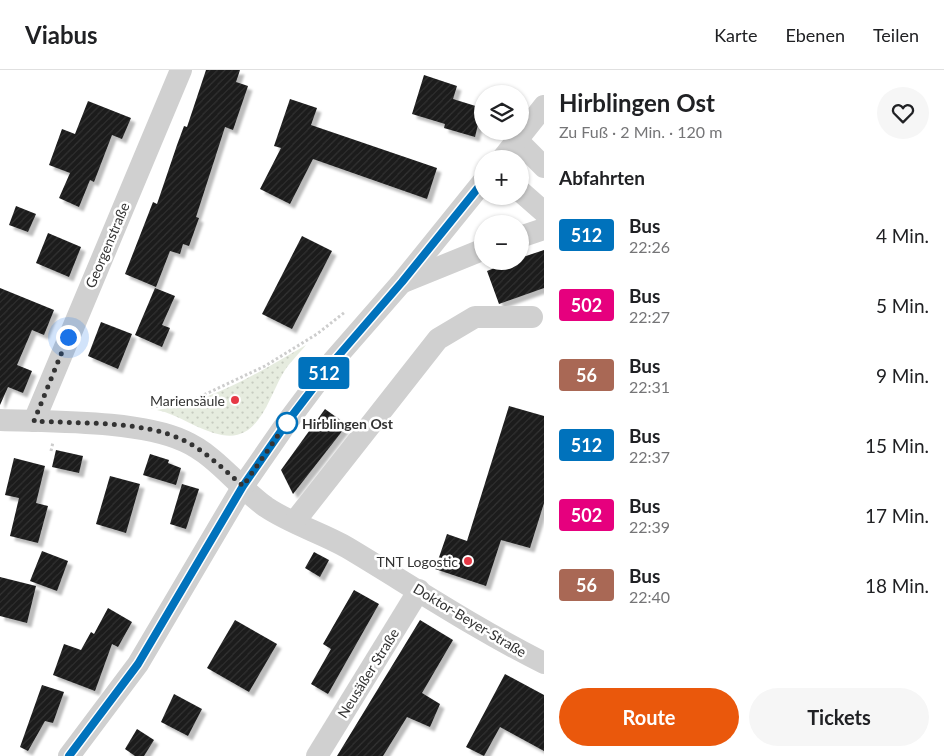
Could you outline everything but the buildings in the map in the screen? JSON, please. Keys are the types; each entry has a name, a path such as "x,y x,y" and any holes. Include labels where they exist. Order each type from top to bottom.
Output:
{"street":[{"name":"Georgenstraße","path":"34,421 181,70"},
{"path":"529,125 544,106"},
{"path":"509,150 517,140 544,167"},
{"path":"69,756 138,664 243,486 333,362 402,282 474,194"},
{"path":"529,199 544,212"},
{"path":"529,234 544,229"},
{"path":"402,282 474,253"},
{"path":"295,522 438,339 475,318 532,317"},
{"name":"Doktor-Beyer-Straße","path":"0,420 122,426 166,434 184,441 202,452 267,508 346,547 500,640 544,663"},
{"name":"Neusäßer Straße","path":"317,756 419,590"}],"path":[{"path":"122,426 139,412 156,406 193,400 265,366 317,334 351,306"}],"shaded area":[{"path":"306,345 284,371 260,417 245,432 234,435 214,433 197,427 174,415 157,410 177,406 216,393 253,375"}],"bus line":[{"name":"512","path":"69,756 138,664 243,486 288,421 333,362 402,282 474,193"}],"place":[{"name":"Mariensäule","path":"235,400"},
{"name":"Hirblingen Ost","path":"287,423"},
{"name":"TNT Logostic","path":"468,561"}],"route":[{"path":"68,337 34,421 122,426 166,434 184,441 202,452 243,486 288,421 287,423"}]}
